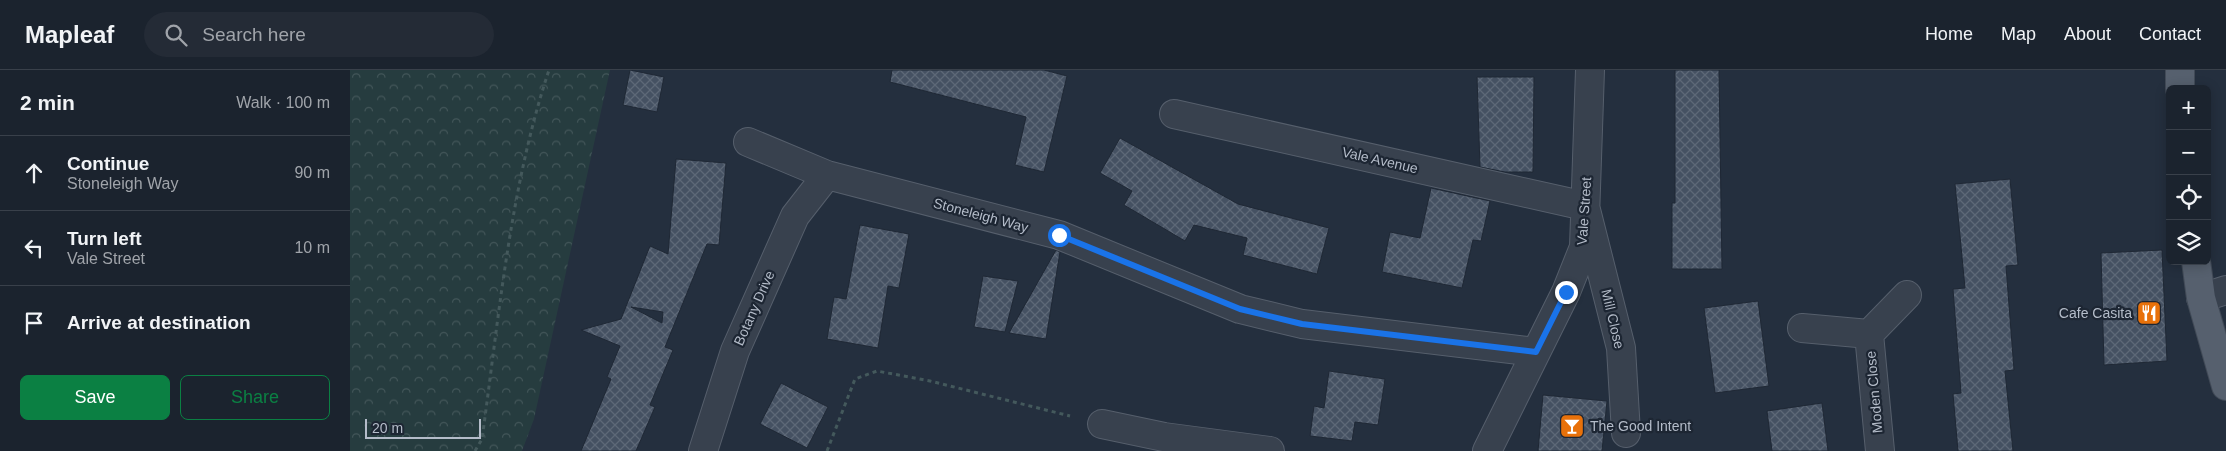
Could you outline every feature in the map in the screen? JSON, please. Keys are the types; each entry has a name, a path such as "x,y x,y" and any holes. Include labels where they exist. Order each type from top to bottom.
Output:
{"main road":[{"path":"2180,70 2180,85"},
{"path":"2198,265 2214,294 2226,386"}],"street":[{"name":"Vale Street","path":"1487,451 1566,292 1584,247 1590,70"},
{"name":"Vale Avenue","path":"1174,114 1585,206"},
{"name":"Stoneleigh Way","path":"748,142 827,175 1059,235 1240,309 1302,324 1536,352"},
{"name":"Botany Drive","path":"703,451 735,351 795,216 827,175"},
{"name":"Mill Close","path":"1585,206 1621,348 1626,433"},
{"name":"Moden Close","path":"1880,451 1869,334 1907,295"},
{"name":"Moden Close","path":"1802,328 1869,334"},
{"path":"1102,424 1164,437 1270,451"}],"path":[{"path":"475,451 482,439 515,208 540,94 548,70"},
{"path":"827,451 855,379 877,371 930,381 1102,424"}],"green space":[{"path":"350,70 610,70 534,419 522,451 350,451"}],"building":[{"path":"630,70 664,77 657,112 623,105"},
{"path":"892,70 1044,70 1067,76 1044,172 1015,165 1026,117 890,82"},
{"path":"1675,70 1719,70 1722,269 1672,269 1672,203 1675,203"},
{"path":"1477,77 1534,77 1533,172 1505,172 1480,167"},
{"path":"1120,138 1238,204 1329,228 1317,274 1243,255 1247,238 1194,225 1185,241 1124,205 1132,191 1100,173"},
{"path":"676,159 726,163 719,245 707,244 665,347 673,350 650,405 655,407 636,451 581,451 611,379 607,377 620,346 581,330 621,319 650,246 668,254","holes":["631,307 663,312 662,323"]},
{"path":"2010,179 2018,265 2006,266 2014,370 2005,371 2013,451 1958,451 1953,394 1961,393 1953,289 1965,288 1955,184"},
{"path":"1431,188 1490,201 1481,241 1473,240 1462,288 1382,272 1390,232 1420,238"},
{"path":"860,225 909,234 899,288 888,286 878,348 827,339 834,297 846,299"},
{"path":"1056,250 1060,252 1046,339 1009,333"},
{"path":"2162,250 2167,361 2104,365 2101,253"},
{"path":"983,276 1018,281 1005,332 974,327"},
{"path":"1758,301 1769,386 1715,393 1704,308"},
{"path":"1329,371 1385,379 1378,425 1355,422 1352,441 1310,436 1314,406 1324,408"},
{"path":"781,383 828,407 807,448 760,424"},
{"name":"The Good Intent","path":"1543,395 1607,401 1602,451 1538,451"},
{"path":"1822,403 1828,451 1772,451 1767,411"}],"place":[{"name":"Cafe Casita","path":"2149,313"},
{"name":"The Good Intent","path":"1572,426"}],"route":[{"path":"1059,235 1240,309 1302,324 1536,352 1566,292"}]}
